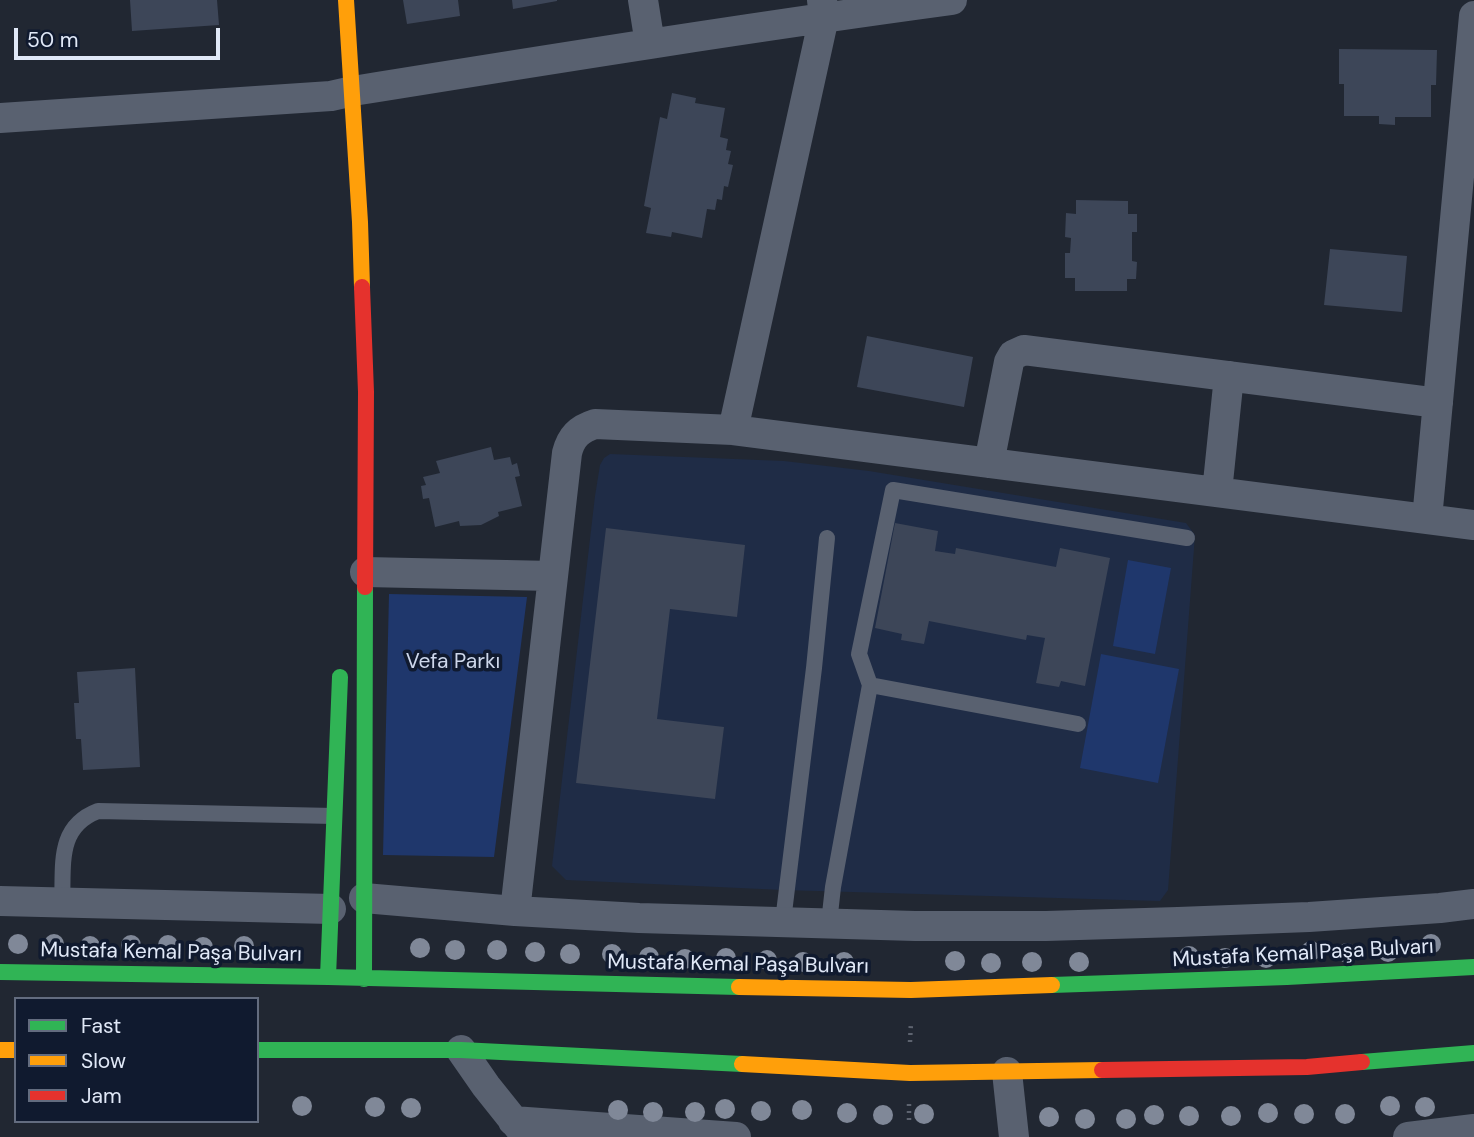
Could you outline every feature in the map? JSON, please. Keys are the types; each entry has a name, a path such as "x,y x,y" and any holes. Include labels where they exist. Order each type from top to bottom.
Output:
{"main road":[{"path":"346,0 336,95 360,222 366,392 363,979"},
{"path":"328,977 340,664"},
{"name":"Mustafa Kemal Paşa Bulvarı","path":"0,972 911,990 1287,977 1474,967"},
{"path":"259,1050 461,1050 910,1073 1307,1067 1474,1053"}],"street":[{"path":"643,0 650,44"},
{"path":"0,118 336,95 650,44 823,9 952,0"},
{"path":"733,430 823,9"},
{"path":"1427,519 1474,16"},
{"path":"989,463 1009,362 1019,351 1029,350 1438,403"},
{"path":"1217,492 1229,376"},
{"path":"515,911 567,453 570,442 584,427 595,424 733,430 1474,525"},
{"path":"365,572 553,576"},
{"path":"364,898 639,918 941,926 1046,926 1309,917 1474,904"},
{"path":"0,901 331,909"},
{"path":"461,1050 520,1129 736,1137"},
{"path":"1007,1072 1014,1137"},
{"path":"1408,1137 1474,1129"}],"lane":[{"path":"829,923 833,887 870,685 859,654 893,490 1187,538"},
{"path":"783,921 827,538"},
{"path":"870,685 1078,724"},
{"path":"62,903 66,842 77,823 98,811 334,816"}],"path":[{"path":"909,1120 911,990"}],"shaded area":[{"path":"610,454 784,461 869,471 1186,523 1195,535 1168,890 1160,901 783,890 566,880 552,866 595,496 600,465"}],"green space":[{"path":"1128,560 1171,568 1155,654 1113,646"},
{"name":"Vefa Parkı","path":"389,594 527,597 494,857 383,855"},
{"path":"1101,654 1179,669 1158,783 1080,768"}],"building":[{"path":"130,0 217,0 219,25 132,31"},
{"path":"403,0 458,0 460,16 407,24"},
{"path":"512,0 557,0 557,1 513,9"},
{"path":"1339,49 1437,50 1436,85 1431,85 1431,117 1395,117 1395,125 1379,124 1379,116 1344,116 1344,84 1339,84"},
{"path":"672,93 696,98 695,103 725,108 720,137 728,139 726,150 731,151 728,164 733,165 728,187 724,186 722,200 717,199 715,210 707,209 702,238 672,232 671,237 646,233 651,208 644,206 660,117 667,119"},
{"path":"1076,200 1128,201 1128,214 1137,214 1137,232 1132,232 1132,261 1137,262 1136,279 1127,279 1127,291 1075,291 1075,278 1065,278 1065,253 1070,253 1071,238 1065,237 1066,213 1076,214"},
{"path":"1330,249 1407,256 1402,312 1324,305"},
{"path":"867,336 973,357 964,407 857,387"},
{"path":"491,447 494,460 510,457 512,465 517,463 520,476 515,477 522,506 498,512 499,516 481,525 460,526 459,521 435,527 429,498 423,499 421,486 426,485 423,477 440,473 436,461"},
{"path":"895,523 938,531 935,551 955,554 956,548 1056,567 1060,548 1110,558 1085,686 1061,681 1059,687 1036,683 1045,638 1027,635 1026,640 929,621 924,644 901,640 902,634 875,628"},
{"path":"606,528 745,545 737,617 670,609 657,719 724,727 715,799 576,783"},
{"path":"135,668 140,767 83,770 81,739 76,739 74,703 79,703 77,672"}],"traffic: fast":[{"path":"364,979 365,587"},
{"path":"328,977 340,677"},
{"path":"1052,985 1474,967"},
{"path":"0,972 739,987"},
{"path":"259,1050 461,1050 742,1064"},
{"path":"1362,1062 1474,1053"}],"traffic: slow":[{"path":"346,0 362,287"},
{"path":"739,987 911,990 1052,985"},
{"path":"0,1050 14,1050"},
{"path":"742,1064 910,1073 1102,1070"}],"traffic: jam":[{"path":"362,287 366,392 365,587"},
{"path":"1102,1070 1307,1067 1362,1062"}]}
